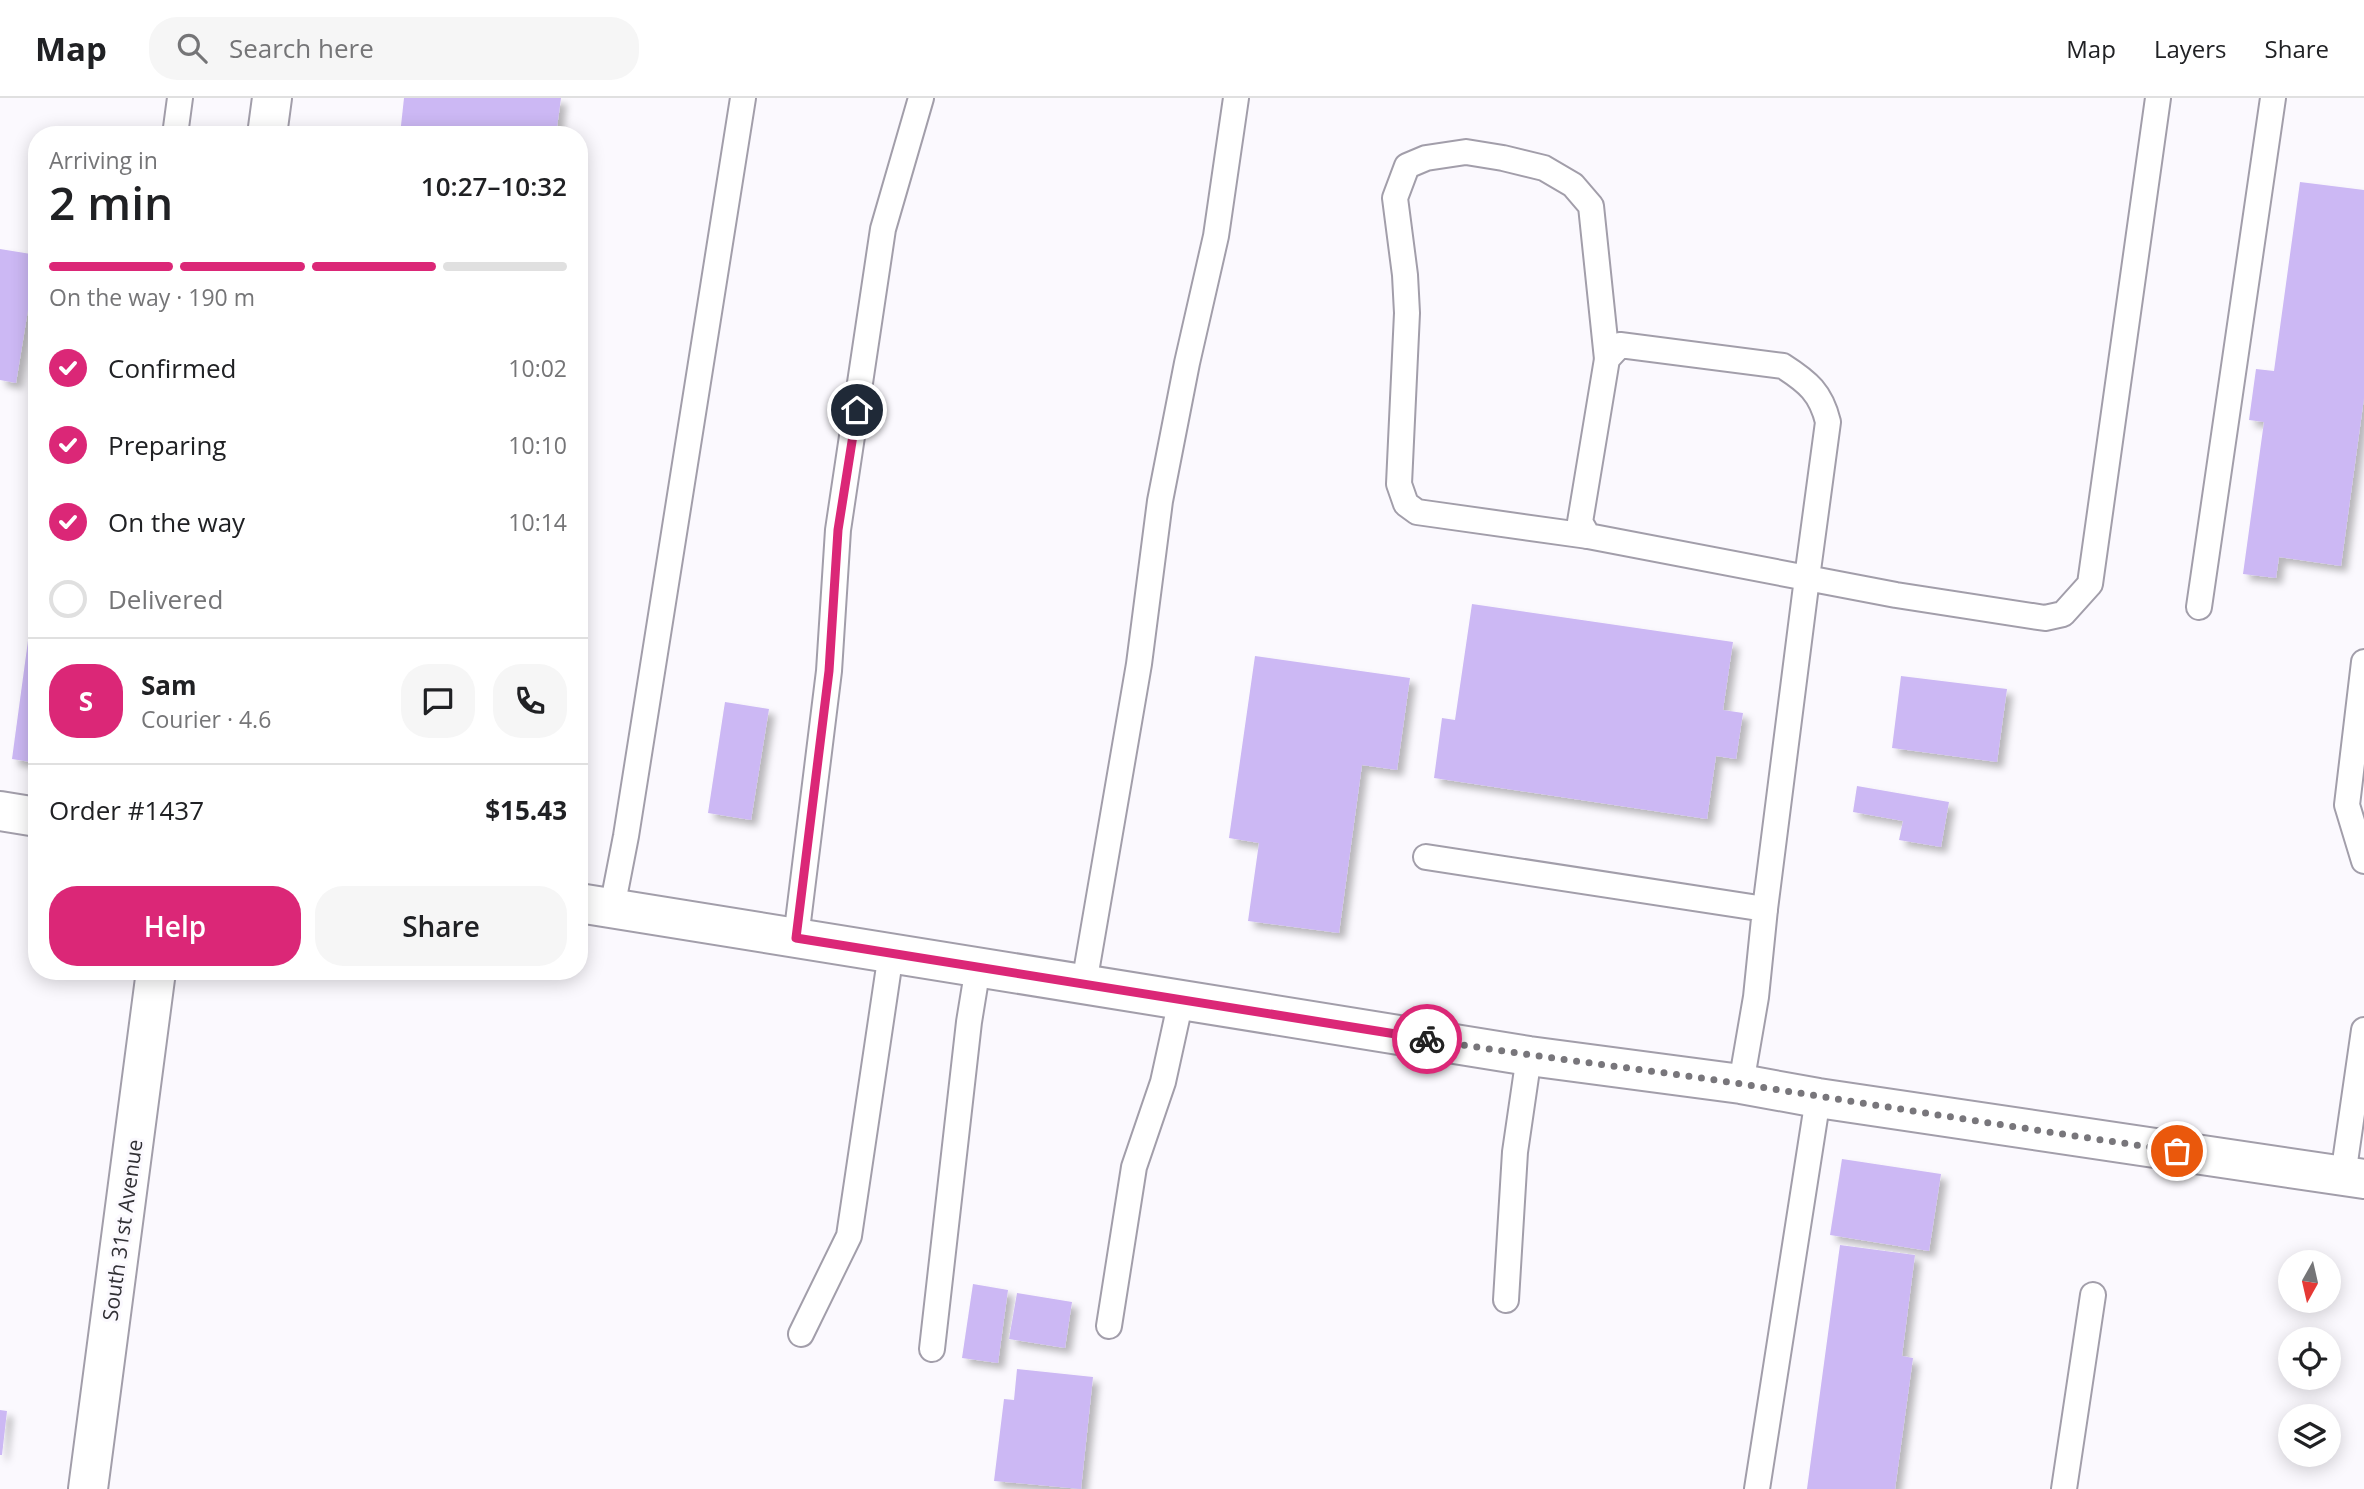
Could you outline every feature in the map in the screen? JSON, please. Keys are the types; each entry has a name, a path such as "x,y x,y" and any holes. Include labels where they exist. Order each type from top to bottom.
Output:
{"street":[{"path":"268,126 272,98"},
{"path":"0,811 28,816"},
{"path":"595,906 1529,1056 1741,1084 1818,1098 2353,1177"},
{"name":"South 31st Avenue","path":"88,1489 155,980"}],"lane":[{"path":"176,126 180,98"},
{"path":"595,906 626,836 743,98"},
{"path":"796,938 829,671 838,530 883,229 921,98"},
{"path":"1084,984 1139,664 1160,501 1187,363 1216,236 1236,98"},
{"path":"1588,536 1580,522 1607,359 1591,206 1573,184 1544,168 1503,158 1466,152 1426,158 1408,166 1395,198 1408,313 1399,484 1406,504 1418,512 1588,536 1896,595 2045,618 2063,614 2090,584 2158,98"},
{"path":"2199,607 2273,98"},
{"path":"1607,359 1620,345 1783,366 1806,381 1823,404 1828,422 1756,997 1741,1084"},
{"path":"2364,662 2347,805 2364,861"},
{"path":"1426,857 1765,909"},
{"path":"802,1334 849,1236 891,953"},
{"path":"932,1349 969,1022 978,968"},
{"path":"1109,1326 1134,1167 1163,1082 1181,1000"},
{"path":"2353,1177 2364,1031"},
{"path":"1506,1300 1515,1152 1529,1056"},
{"path":"1757,1489 1818,1098"},
{"path":"2064,1489 2093,1295"}],"building":[{"path":"404,98 561,98 557,126 401,126"},
{"path":"2300,182 2364,190 2364,398 2341,566 2279,557 2276,578 2243,574 2264,422 2249,420 2256,369 2274,371"},
{"path":"0,249 28,254 28,310 16,383 0,380"},
{"path":"1472,604 1733,642 1723,710 1743,713 1736,759 1716,756 1707,819 1434,778 1442,718 1455,720"},
{"path":"28,641 28,762 12,759"},
{"path":"1255,656 1410,678 1397,770 1362,765 1339,933 1248,921 1259,843 1229,838"},
{"path":"1901,676 2007,689 1997,762 1892,748"},
{"path":"725,702 769,709 751,820 708,813"},
{"path":"1857,786 1949,802 1941,847 1899,840 1903,821 1853,812"},
{"path":"1842,1159 1941,1174 1929,1251 1830,1235"},
{"path":"1840,1245 1915,1255 1902,1356 1913,1358 1895,1489 1807,1489"},
{"path":"973,1284 1008,1290 998,1363 962,1358"},
{"path":"1017,1293 1072,1302 1065,1348 1009,1339"},
{"path":"1017,1369 1093,1377 1081,1489 994,1481 1004,1399 1014,1400"},
{"path":"0,1410 7,1411 2,1455 0,1455"}],"way so far":[{"path":"1427,1039 2177,1151"}],"route":[{"path":"857,410 838,530 829,671 796,938 1427,1039"}]}
